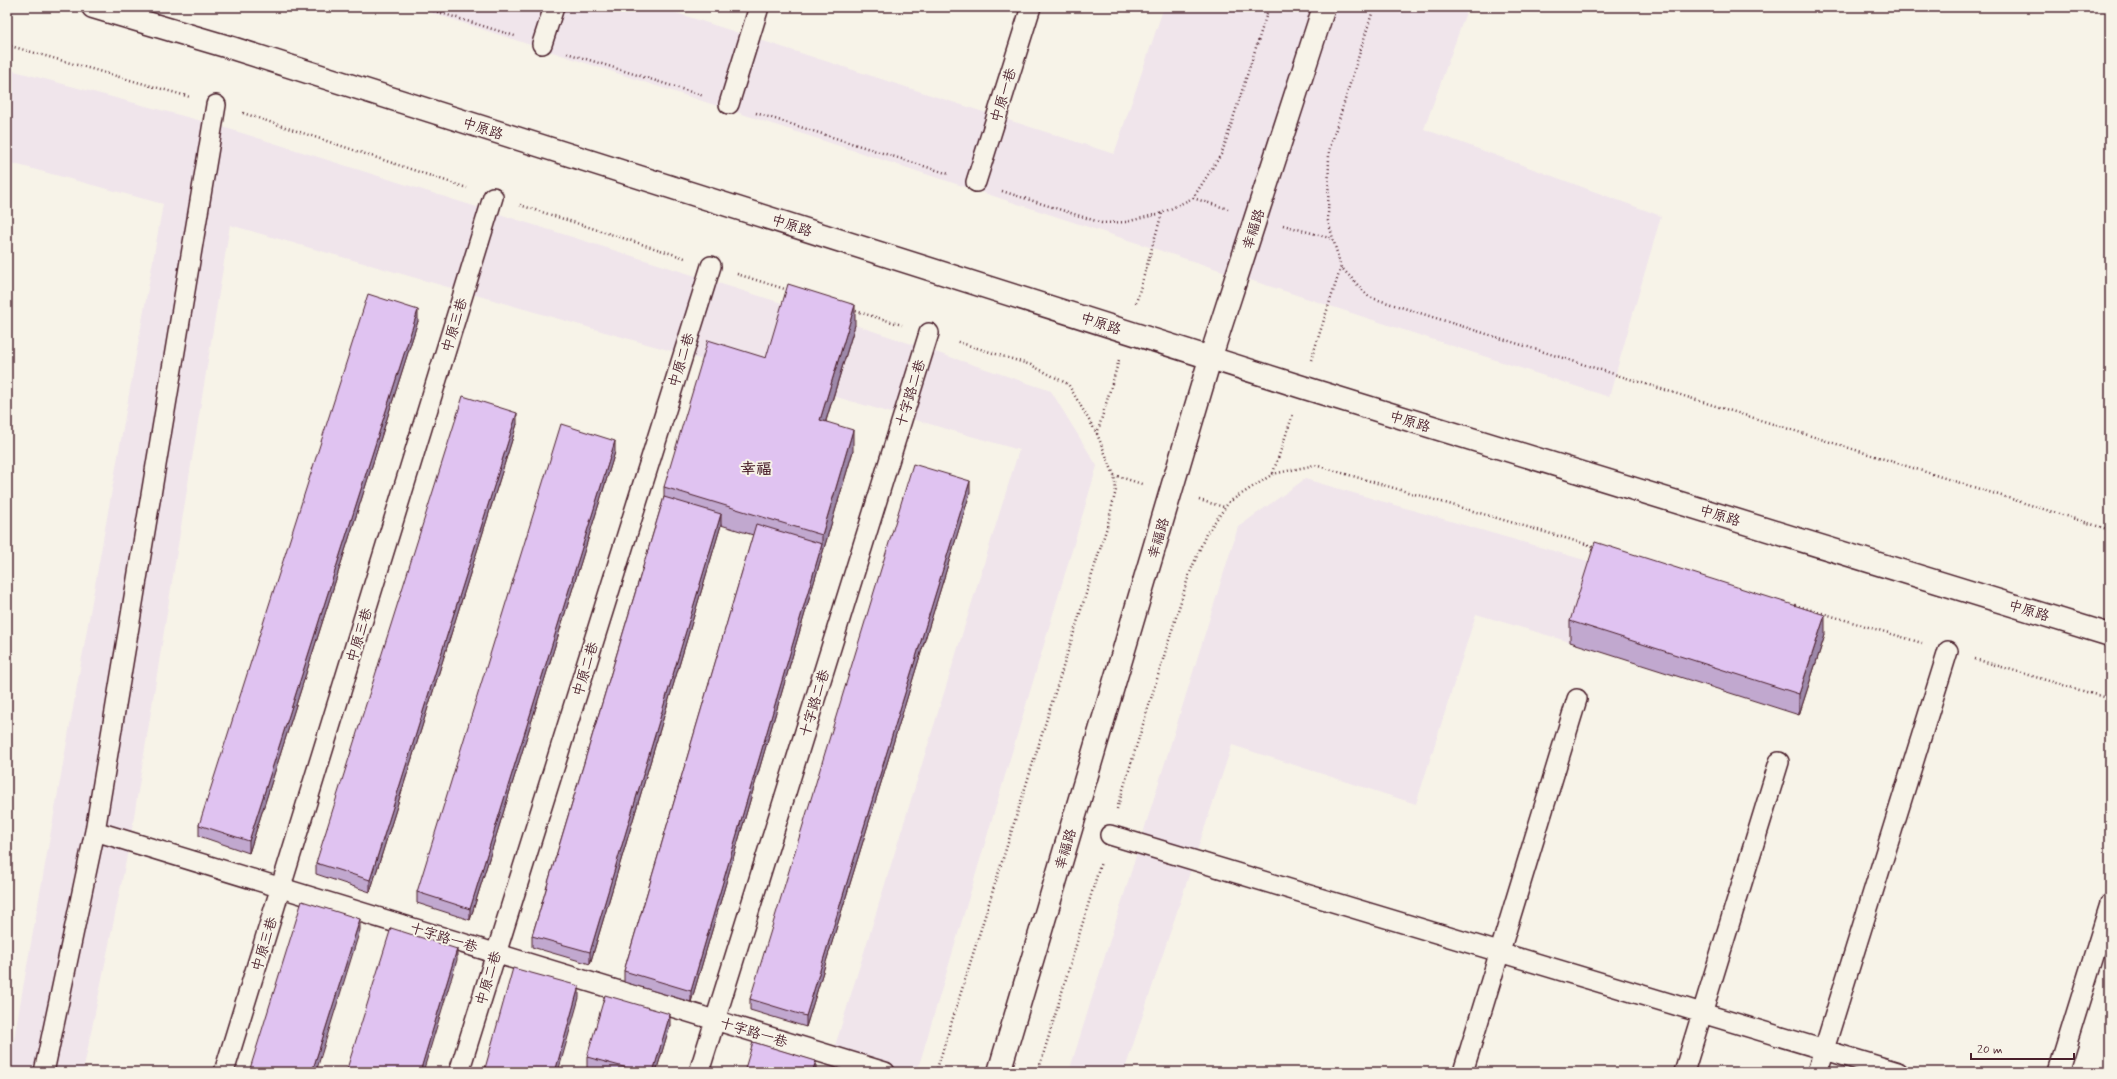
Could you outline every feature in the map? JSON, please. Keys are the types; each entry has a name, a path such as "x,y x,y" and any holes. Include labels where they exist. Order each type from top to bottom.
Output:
{"main road":[{"name":"中原路","path":"93,7 232,48 1210,359 2110,635"},
{"name":"幸福路","path":"999,1072 1210,359 1324,7"}],"lane":[{"path":"542,44 554,7"},
{"path":"730,104 759,7"},
{"name":"中原一巷","path":"976,182 1031,7"},
{"path":"44,1072 95,830 216,105"},
{"name":"中原三巷","path":"224,1072 493,197"},
{"name":"中原二巷","path":"459,1072 711,266"},
{"name":"十字路二巷","path":"699,1072 929,333"},
{"path":"1816,1072 1948,651"},
{"path":"1463,1072 1577,699"},
{"path":"1684,1072 1778,762"},
{"name":"十字路一巷","path":"95,830 885,1072"},
{"path":"1110,835 1898,1072"},
{"path":"2058,1072 2110,904"}],"path":[{"path":"422,7 1102,223 1126,222 1162,213 1193,198 1222,153 1269,7"},
{"path":"1374,7 1329,151 1328,221 1342,266 1369,297 2110,530"},
{"path":"7,45 216,105 493,197 790,291"},
{"path":"848,309 1032,365 1068,384 1097,434 1114,475 1116,490 1107,527 936,1072"},
{"path":"1038,1072 1189,575 1206,534 1228,502 1273,474 1315,465 1597,548"},
{"path":"1788,603 2110,699"}],"shaded area":[{"path":"414,7 658,7 1114,154 1164,7 1468,7 1424,129 1661,216 1609,397"},
{"path":"7,69 213,124 788,305 766,378 230,225 130,841 83,1072 8,1072 163,204 7,162"},
{"path":"855,325 1051,391 1097,466 917,1072 827,1072 1019,450 833,396"},
{"path":"1305,479 1595,563 1570,642 1476,614 1416,804 1232,745 1124,1072 1069,1072 1238,527"}],"building":[{"path":"788,284 855,305 820,420 853,430 822,535 664,487 708,340 766,358"},
{"path":"368,294 418,310 249,841 199,825"},
{"path":"463,396 517,413 370,880 316,863"},
{"path":"561,424 615,441 470,909 417,892"},
{"path":"913,464 970,481 806,1016 750,999"},
{"path":"664,497 721,514 590,952 532,936"},
{"path":"756,524 822,544 691,991 624,971"},
{"path":"1595,542 1825,615 1799,694 1570,621"},
{"path":"302,901 360,919 312,1072 249,1072"},
{"path":"391,928 457,949 420,1072 346,1072"},
{"path":"513,968 579,986 555,1072 484,1072"},
{"path":"605,995 670,1014 653,1072 642,1072 587,1057"},
{"path":"753,1042 816,1061 812,1072 744,1072"}],"district":[{"name":"幸福","path":"756,468"}]}
